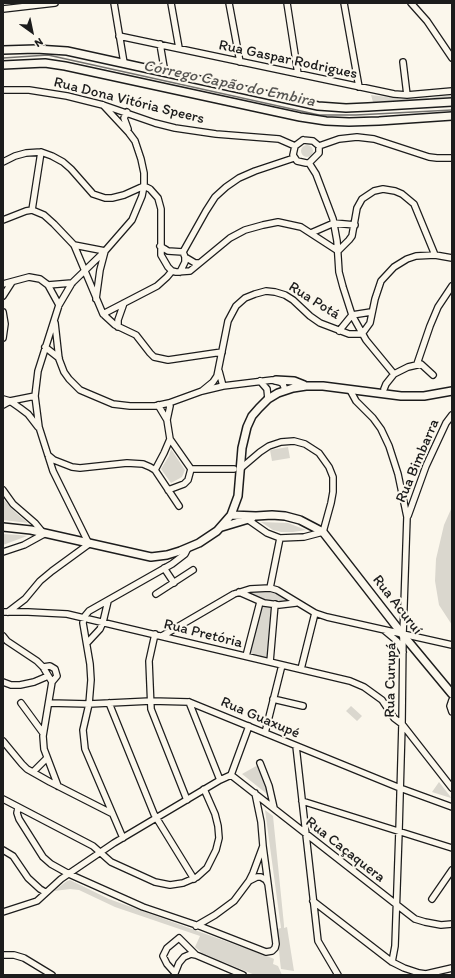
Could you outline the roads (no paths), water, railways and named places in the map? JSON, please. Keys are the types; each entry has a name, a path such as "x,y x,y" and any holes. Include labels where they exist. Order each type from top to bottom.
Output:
{"main road":[{"path":"3,50 57,49 332,108 452,102"},
{"path":"3,65 45,63 65,66 300,117 326,121 364,122 452,116"},
{"path":"276,380 294,381 306,386"},
{"path":"3,527 31,530 151,557 172,554 203,541 221,528 231,515 238,496 237,469 247,426 252,416 268,399 285,390 306,386 323,386 393,395 414,396 435,395 452,391"},
{"path":"231,515 285,516 300,520 323,532"},
{"path":"221,528 256,516"},
{"name":"Rua Acuruí","path":"323,532 452,694"}],"street":[{"path":"3,9 55,3"},
{"path":"114,3 124,63"},
{"path":"171,3 179,48"},
{"path":"229,3 240,62"},
{"path":"287,3 298,74"},
{"path":"344,3 359,88"},
{"path":"411,3 427,21 452,58"},
{"name":"Rua Gaspar Rodrigues","path":"120,36 359,88 394,94 407,95 452,91"},
{"path":"160,44 165,72"},
{"path":"403,62 407,95"},
{"name":"Rua Dona Vitória Speers","path":"3,90 50,93 103,105 155,123 216,134 279,139 295,146"},
{"path":"3,94 13,90"},
{"path":"103,105 129,133"},
{"path":"5,612 25,599 40,582 61,564 90,544 53,471 47,455 39,427 35,396 38,371 59,305 72,283 105,251 132,220 140,205 144,186 144,173 141,159 125,123 124,118 126,112"},
{"path":"319,146 339,139 364,137 419,155 437,158 452,158"},
{"path":"294,158 293,153 295,146 298,143 306,140 313,141 319,146"},
{"path":"309,163 319,153 319,146"},
{"path":"3,162 15,156 26,153 41,152 52,156 63,162 71,169 87,188 98,197 112,198 144,186"},
{"path":"32,210 41,152"},
{"path":"180,272 185,262 184,255 206,210 215,197 226,186 255,171 294,158 301,162 309,163"},
{"path":"309,163 316,174 324,193 334,223 343,287 352,315 362,334 394,374"},
{"path":"144,186 155,194 160,203 160,246 166,264 172,270 180,272 190,271 230,238 245,230 278,222 301,227 338,252"},
{"path":"338,252 349,240 355,225 357,208 362,199 374,191 383,189 395,191 410,199 414,204 435,255"},
{"path":"3,220 32,210 44,215 74,245 103,314 118,327 136,335 154,357 168,360 222,352"},
{"path":"311,233 334,223 355,225"},
{"path":"74,245 105,251"},
{"path":"160,246 168,251 175,251 184,255 195,263 199,263"},
{"path":"96,299 100,270 105,251"},
{"path":"166,264 166,260 170,254 175,251"},
{"path":"362,334 370,323 371,312 377,289 381,281 394,267 407,259 416,256 435,255 452,258"},
{"path":"103,314 157,286 167,278 172,270"},
{"path":"3,284 29,277 40,279 48,285 59,305"},
{"path":"3,296 12,282"},
{"path":"48,285 72,283"},
{"path":"417,364 438,307 452,286"},
{"name":"Rua Potá","path":"202,391 213,382 219,371 228,321 236,306 245,298 255,294 266,291 285,295 293,300 315,320 349,334 362,334"},
{"path":"118,327 118,320 124,304"},
{"path":"3,312 5,324 3,338"},
{"path":"339,331 352,315 371,312"},
{"path":"55,319 59,358 64,372 69,380 80,390 121,405 158,405 223,386 260,381 276,380 282,384 285,390"},
{"path":"46,347 59,358"},
{"path":"384,389 394,374 417,364 421,364 433,375"},
{"name":"Rua Potá","path":"219,371 223,386"},
{"path":"260,381 267,389 268,399"},
{"name":"Rua Curupá","path":"350,390 355,400 373,418 381,429 398,474 407,517 399,831 395,946 392,962"},
{"path":"3,405 10,401 35,396"},
{"path":"3,399 10,401 28,414 39,427"},
{"path":"169,403 170,406 167,420 170,439 191,469"},
{"path":"158,405 167,420"},
{"path":"162,412 168,410"},
{"name":"Rua Bimbarra","path":"407,517 426,466 446,424 452,415"},
{"path":"155,470 170,439"},
{"path":"191,469 237,469 269,446 281,442 294,441 313,448 325,459 333,477 333,492 323,532 304,537 280,538 267,533 247,519"},
{"path":"47,455 54,460 72,467 80,468 134,463 143,464 155,470 179,506"},
{"path":"168,490 184,484 188,480 191,469"},
{"path":"3,490 13,504 35,523 44,534 24,545 3,552"},
{"path":"403,498 407,502 414,500"},
{"path":"270,588 280,538"},
{"path":"123,838 85,749 83,730 89,704 91,680 90,664 83,623 84,617 95,608 108,602 164,568 185,554 188,548"},
{"path":"164,568 172,559 172,554"},
{"path":"164,568 174,583"},
{"path":"156,594 193,570"},
{"path":"162,636 239,592 250,589 270,588 277,590 296,603 315,613 452,645"},
{"path":"239,592 260,602 275,604 296,603"},
{"path":"25,599 28,612"},
{"path":"87,643 100,629 108,602"},
{"path":"246,656 260,602"},
{"path":"270,662 275,604"},
{"name":"Rua Pretória","path":"5,612 54,612 84,617 350,681 374,693 389,708 394,718 402,724 452,788"},
{"path":"301,670 315,613"},
{"path":"385,630 397,641 403,652"},
{"path":"155,634 149,660 151,709 187,800"},
{"path":"3,636 7,641 32,657 43,667 52,682"},
{"path":"265,733 282,665"},
{"path":"43,667 50,666 55,669 56,676 52,682 43,733 44,749 58,786"},
{"path":"3,682 11,685 20,685 34,682 48,676"},
{"path":"273,699 303,706"},
{"path":"452,700 450,706 452,712"},
{"name":"Rua Guaxupé","path":"49,703 89,704 151,701 189,702 400,788 452,807"},
{"path":"189,702 220,780"},
{"path":"21,703 43,733"},
{"path":"109,703 157,818 194,879"},
{"name":"Rua Pretória","path":"389,708 402,714"},
{"path":"3,912 34,902 45,892 100,852 204,789 231,775 248,726"},
{"path":"3,741 22,764 33,772 112,813"},
{"path":"296,746 318,940 338,975"},
{"path":"33,772 47,758"},
{"path":"260,763 269,786 274,808"},
{"name":"Rua Caçaquera","path":"231,775 415,919 441,925 452,924"},
{"path":"3,799 93,846 111,862 159,883 177,884 194,879 202,873 211,862 216,850 219,838 218,826 215,814 204,789"},
{"path":"18,808 17,812 19,819 46,860 69,874 143,907 266,952 272,951 275,948 275,937 261,822 254,793"},
{"path":"302,800 452,848"},
{"path":"196,926 229,905 240,893 249,881 263,846"},
{"path":"3,850 13,856 28,878 41,891 45,892"},
{"path":"432,899 452,870"},
{"path":"249,881 257,877 261,877 269,884"},
{"path":"313,901 392,962 404,968 419,973 436,973 452,968"},
{"path":"175,974 167,964 164,956 167,948 179,938 196,955"},
{"path":"3,954 24,958 44,972 52,975"},
{"path":"175,974 179,963 184,957 191,954 243,975"}],"waterway":[{"name":"Córrego Capão do Embira","path":"3,58 48,55 319,115 356,115 452,110"}]}
